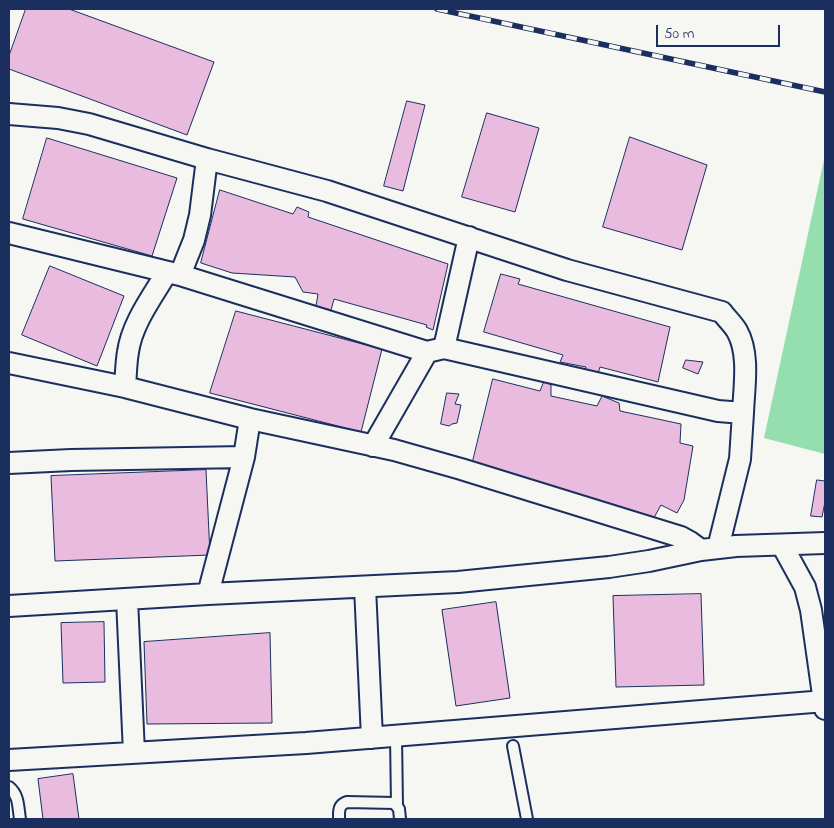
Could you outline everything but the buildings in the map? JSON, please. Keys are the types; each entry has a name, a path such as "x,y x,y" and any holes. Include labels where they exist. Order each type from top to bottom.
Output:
{"street":[{"path":"9,114 58,118 89,124 207,159 327,191 567,270 722,312 737,331 742,346 745,362 743,413 740,459 709,549"},
{"path":"125,387 128,351 138,321 174,273 194,240 200,215 207,159"},
{"path":"9,234 174,273 436,350 718,411 743,413"},
{"path":"373,446 436,350 468,237"},
{"path":"9,363 125,387 461,469 686,539 709,549"},
{"path":"208,594 244,457 250,419"},
{"path":"9,463 244,457"},
{"path":"643,526 648,561"},
{"path":"9,606 458,582 648,561 709,549 736,546 782,546 825,543"},
{"path":"9,760 372,738 825,704 811,610 805,587 782,546"},
{"path":"365,587 372,738"},
{"path":"127,599 134,753"}],"lane":[{"path":"396,736 397,805 400,819"},
{"path":"513,746 527,819"},
{"path":"9,787 18,799 20,819"},
{"path":"339,819 339,808 343,803 347,802 394,802 397,805"}],"green space":[{"path":"825,155 825,454 764,438"}],"railway":[{"path":"437,9 825,92"}]}
